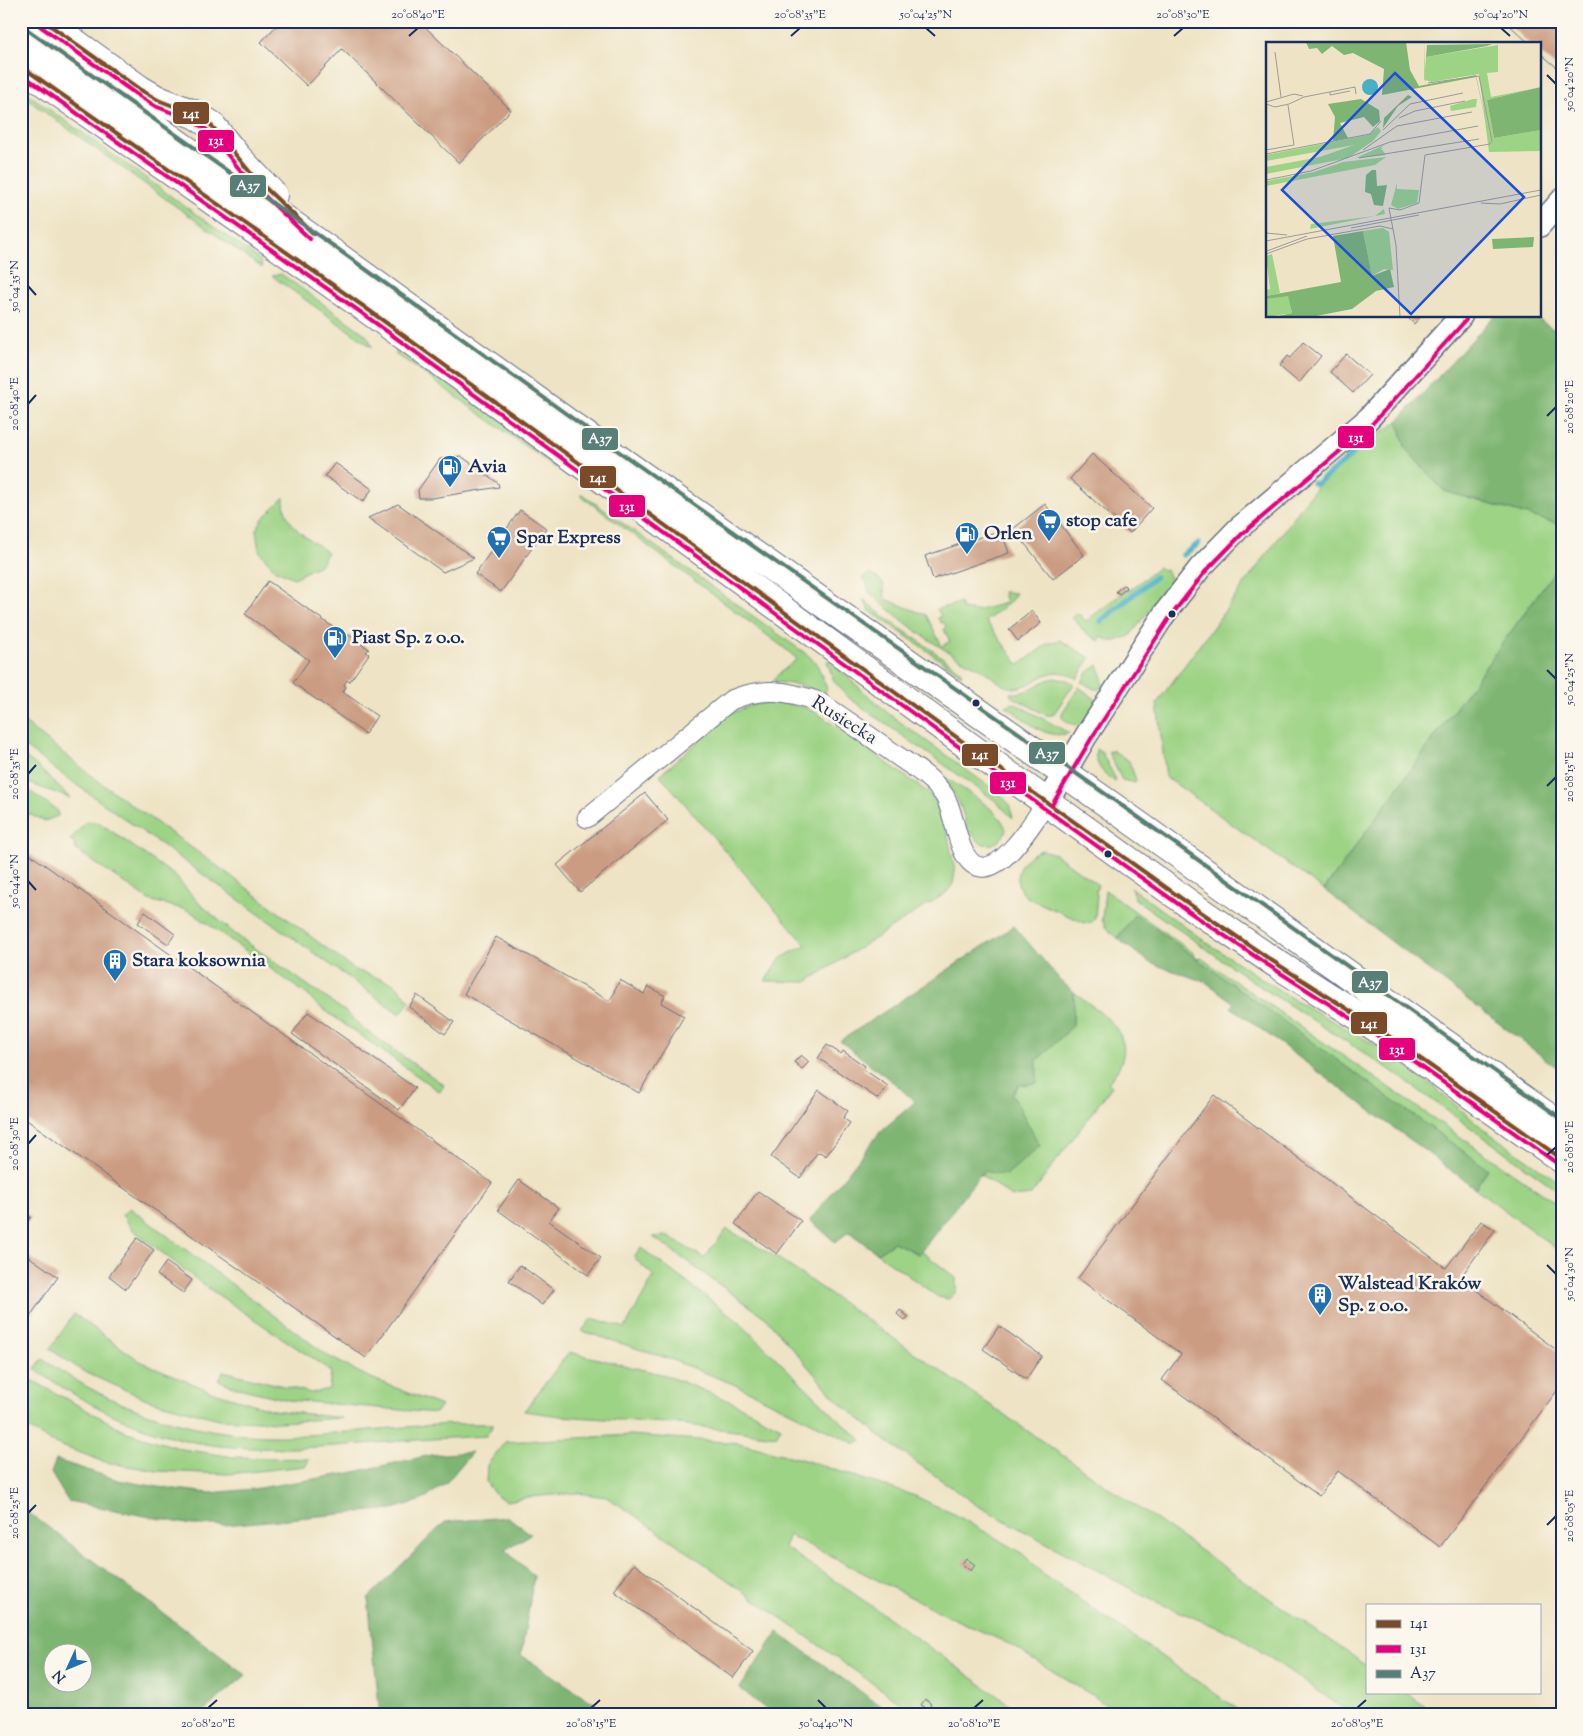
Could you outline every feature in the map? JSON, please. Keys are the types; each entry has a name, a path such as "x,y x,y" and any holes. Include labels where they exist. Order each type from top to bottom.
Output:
{"main road":[{"path":"44,21 139,90 158,100 196,115 212,125 254,177 335,255"},
{"path":"21,33 1562,1127"},
{"path":"21,66 371,312 1192,906 1271,960 1392,1038 1562,1159"}],"street":[{"path":"1540,225 1562,200"},
{"path":"1046,802 1160,620 1200,568 1245,523 1368,419 1459,318"},
{"name":"Rusiecka","path":"587,818 731,700 748,694 769,691 800,695 819,702 929,778 945,796 950,806 960,843 968,859 978,867 988,867 1003,858 1046,802"}],"green space":[{"path":"21,89 260,260 262,268 21,95"},
{"path":"281,274 364,333 372,347 272,276"},
{"path":"1492,318 1536,318 1562,335 1562,525 1444,491 1406,449 1398,421"},
{"path":"396,346 561,463 556,468 396,355"},
{"path":"1398,421 1406,449 1444,491 1562,525 1562,561 1324,890 1166,777 1157,703 1325,475"},
{"path":"582,494 809,656 817,664 827,689 824,694 800,685 775,682 774,678 797,659 580,495"},
{"path":"284,497 287,516 297,530 327,552 321,564 294,578 274,569 259,551 256,530 264,517"},
{"path":"1562,561 1562,1068 1560,1070 1324,890"},
{"path":"1159,567 1163,571 1166,570 1171,580 1130,636 1116,641 1110,641 1102,637 1099,641 1085,632 1072,617 1077,613 1086,621"},
{"path":"869,574 875,576 883,583 885,599 926,615 942,646 950,641 944,630 946,626 938,618 941,616 937,609 960,603 962,609 976,611 1006,603 1003,592 1016,593 1009,603 986,621 1019,665 1047,644 1060,640 1090,658 1077,679 1066,673 1056,672 1047,674 1023,686 1015,688 1006,686 981,669 929,640 878,600 870,593 866,582 862,578"},
{"path":"863,599 883,616 959,669 962,675 870,611"},
{"path":"828,660 889,714 1001,795 1009,804 1013,818 993,799 849,698 834,681 827,662"},
{"path":"1098,665 1103,685 1099,689 1094,689 1082,682 1087,673"},
{"path":"1054,678 1067,680 1074,684 1053,715 1046,715 1011,696 1010,693 1022,692"},
{"path":"1079,687 1095,699 1095,704 1081,727 1066,722 1062,717 1062,713"},
{"path":"766,702 792,704 817,713 929,793 939,807 945,822 955,871 953,884 946,893 806,982 765,981 781,958 806,945 660,775 729,714"},
{"path":"1014,703 1069,733 1052,734 1036,727 1006,706"},
{"path":"21,720 101,783 227,873 355,970 395,984 410,1001 400,1014 67,778 21,744"},
{"path":"1096,749 1102,753 1115,778 1115,782 1100,768 1096,760"},
{"path":"1112,750 1129,761 1136,780 1135,783 1122,780 1109,754 1109,751 1112,752"},
{"path":"21,755 35,764 70,798 31,784 21,776"},
{"path":"943,776 989,807 997,815 1003,822 1006,830 999,840 994,843 984,844 975,838 972,832 968,833 959,803"},
{"path":"21,785 58,811 58,816 45,821 21,811"},
{"path":"87,821 100,823 175,876 199,903 235,934 346,1012 362,1028 444,1085 440,1092 190,911 149,900 75,849 76,844 70,840"},
{"path":"1043,850 1055,854 1098,885 1095,918 1091,923 1085,923 1030,899 1023,893 1017,878 1018,871 1027,858"},
{"path":"1131,888 1206,942 1293,999 1383,1049 1415,1071 1485,1130 1562,1184 1562,1193 1386,1067 1261,987 1135,899"},
{"path":"1105,890 1195,954 1194,956 1198,959 1201,958 1562,1207 1562,1253 1475,1188 1488,1169 1135,915 1117,938 1106,928 1102,920"},
{"path":"1135,914 1488,1169 1475,1188 1231,1007 1234,1003 1206,982 1150,963 1117,938"},
{"path":"1014,926 1061,981 1074,992 1073,1026 1037,1060 1037,1083 1019,1085 1012,1094 1040,1146 1006,1175 983,1171 919,1254 894,1242 877,1253 849,1232 835,1242 810,1220 881,1131 915,1102 898,1086 840,1041"},
{"path":"1074,992 1108,1019 1115,1027 1121,1036 1123,1046 1122,1060 1108,1083 1112,1086 1031,1195 1012,1197 981,1175 1012,1094 1037,1060 1073,1026"},
{"path":"130,1208 328,1356 366,1376 441,1406 435,1413 289,1400 234,1387 219,1380 223,1371 311,1393 329,1389 331,1371 205,1286 133,1230 122,1215"},
{"path":"727,1229 779,1259 1366,1665 1366,1694 1408,1694 1437,1715 1353,1715 1240,1637 1152,1600 978,1506 885,1440 836,1399 766,1318 653,1237 667,1236 704,1258"},
{"path":"894,1242 918,1254 921,1251 956,1278 956,1292 949,1299 938,1297 877,1253"},
{"path":"641,1248 738,1321 862,1440 856,1444 738,1386 670,1359 582,1331 592,1318 625,1328 654,1276 634,1258"},
{"path":"74,1314 140,1361 210,1391 273,1410 342,1418 280,1422 219,1419 149,1400 86,1373 50,1349"},
{"path":"569,1352 665,1375 732,1402 781,1427 776,1436 680,1424 561,1416 524,1411"},
{"path":"42,1359 86,1386 123,1404 168,1420 216,1431 265,1436 289,1436 417,1426 494,1424 486,1436 298,1448 220,1446 195,1442 146,1429 99,1408 55,1383 35,1369"},
{"path":"28,1378 127,1432 182,1449 234,1457 309,1459 306,1466 228,1474 157,1471 105,1462 54,1443 21,1425 21,1387"},
{"path":"631,1435 739,1443 804,1460 915,1496 956,1515 1023,1554 1044,1575 1246,1715 1120,1715 1095,1697 1007,1643 950,1617 789,1535 784,1547 872,1606 1024,1715 917,1715 691,1554 606,1497 578,1493 529,1497 507,1501 496,1496 486,1482 487,1465 505,1442"},
{"path":"472,1452 446,1483 422,1500 393,1509 225,1525 192,1525 68,1501 51,1473 56,1460 118,1480 210,1493 253,1489 350,1473 431,1455"},
{"path":"21,1507 246,1675 199,1715 38,1715 21,1685"},
{"path":"508,1517 531,1534 505,1550 534,1576 521,1655 612,1715 380,1715 368,1598 445,1522"},
{"path":"778,1632 893,1715 773,1715 740,1688"},
{"path":"21,1685 38,1715 21,1715"}],"building":[{"path":"281,21 419,21 511,110 459,163 342,49 307,86 261,42"},
{"path":"1505,21 1552,21 1562,30 1562,72 1540,53 1540,42 1528,42"},
{"path":"1408,318 1419,318 1414,324"},
{"path":"1303,342 1321,356 1299,383 1279,366 1287,356 1290,358"},
{"path":"1346,354 1370,375 1353,393 1330,372"},
{"path":"1092,454 1152,508 1130,533 1070,479"},
{"path":"461,456 498,483 499,487 432,498 419,498 418,490 440,459"},
{"path":"335,463 372,489 363,502 325,476"},
{"path":"398,504 474,558 443,572 368,518"},
{"name":"stop cafe","path":"1045,504 1084,555 1053,579 1013,529"},
{"path":"520,510 546,528 501,592 475,574"},
{"name":"Orlen","path":"1001,530 1009,553 933,579 925,556"},
{"path":"268,581 347,637 349,635 369,649 366,652 369,654 350,681 347,680 343,692 377,716 365,734 293,683 309,660 245,614"},
{"path":"1124,585 1127,588 1119,594 1116,591"},
{"path":"1032,611 1041,623 1018,641 1009,629"},
{"path":"645,793 668,820 580,892 557,865"},
{"name":"Stara koksownia","path":"21,848 492,1183 366,1358 21,1116"},
{"path":"145,912 175,934 168,944 138,923"},
{"path":"496,937 608,1000 610,1000 615,992 620,980 644,994 648,986 665,996 661,1003 684,1016 639,1093 464,994"},
{"path":"417,995 454,1022 445,1034 409,1007"},
{"path":"308,1012 415,1088 399,1110 292,1034"},
{"path":"827,1045 841,1054 843,1051 865,1066 863,1069 888,1086 878,1099 818,1058"},
{"path":"801,1055 809,1062 802,1069 794,1062"},
{"path":"819,1090 848,1111 843,1118 850,1123 826,1156 820,1152 817,1153 800,1178 771,1157"},
{"name":"Walstead Kraków Sp. z o.o.","path":"1214,1095 1446,1268 1481,1221 1495,1230 1460,1278 1562,1354 1562,1384 1440,1547 1338,1471 1319,1496 1162,1380 1181,1354 1078,1278"},
{"path":"519,1180 559,1208 549,1221 601,1258 588,1275 498,1210"},
{"path":"758,1191 801,1221 777,1254 735,1224"},
{"path":"21,1211 31,1217 21,1231"},
{"path":"137,1238 154,1250 126,1289 109,1276"},
{"path":"21,1251 58,1277 21,1329"},
{"path":"166,1262 192,1280 183,1293 157,1275"},
{"path":"520,1265 554,1290 542,1305 509,1281"},
{"path":"900,1310 909,1317 905,1321 897,1314"},
{"path":"999,1326 1042,1356 1026,1379 983,1349"},
{"path":"966,1558 975,1565 971,1571 962,1564"},
{"path":"634,1564 753,1651 733,1678 614,1591"},
{"path":"925,1699 931,1704 928,1709 921,1705"}],"waterway":[{"path":"1313,483 1316,484 1344,462 1386,421"},
{"path":"1183,555 1198,544"},
{"path":"1101,621 1155,577"}],"transit line":[{"name":"141","path":"44,21 139,89 158,100 196,115 211,125 254,177 314,234"},
{"name":"131","path":"40,26 155,106 193,121 207,130 250,182 310,239"},
{"name":"A37","path":"25,28 339,250 601,439 1121,805 1562,1119"},
{"name":"141","path":"21,66 363,306 1192,906 1271,960 1377,1028 1562,1159"},
{"name":"131","path":"21,74 359,311 1188,911 1374,1033 1558,1164"},
{"name":"131","path":"1052,805 1091,739 1170,617 1205,572 1242,534 1372,424 1466,320"}],"place":[{"name":"Avia","path":"450,488"},
{"name":"stop cafe","path":"1049,542"},
{"name":"Orlen","path":"967,555"},
{"name":"Spar Express","path":"499,559"},
{"name":"Piast Sp. z o.o.","path":"335,659"},
{"name":"Stara koksownia","path":"115,982"},
{"name":"Walstead Kraków Sp. z o.o.","path":"1320,1316"}]}
